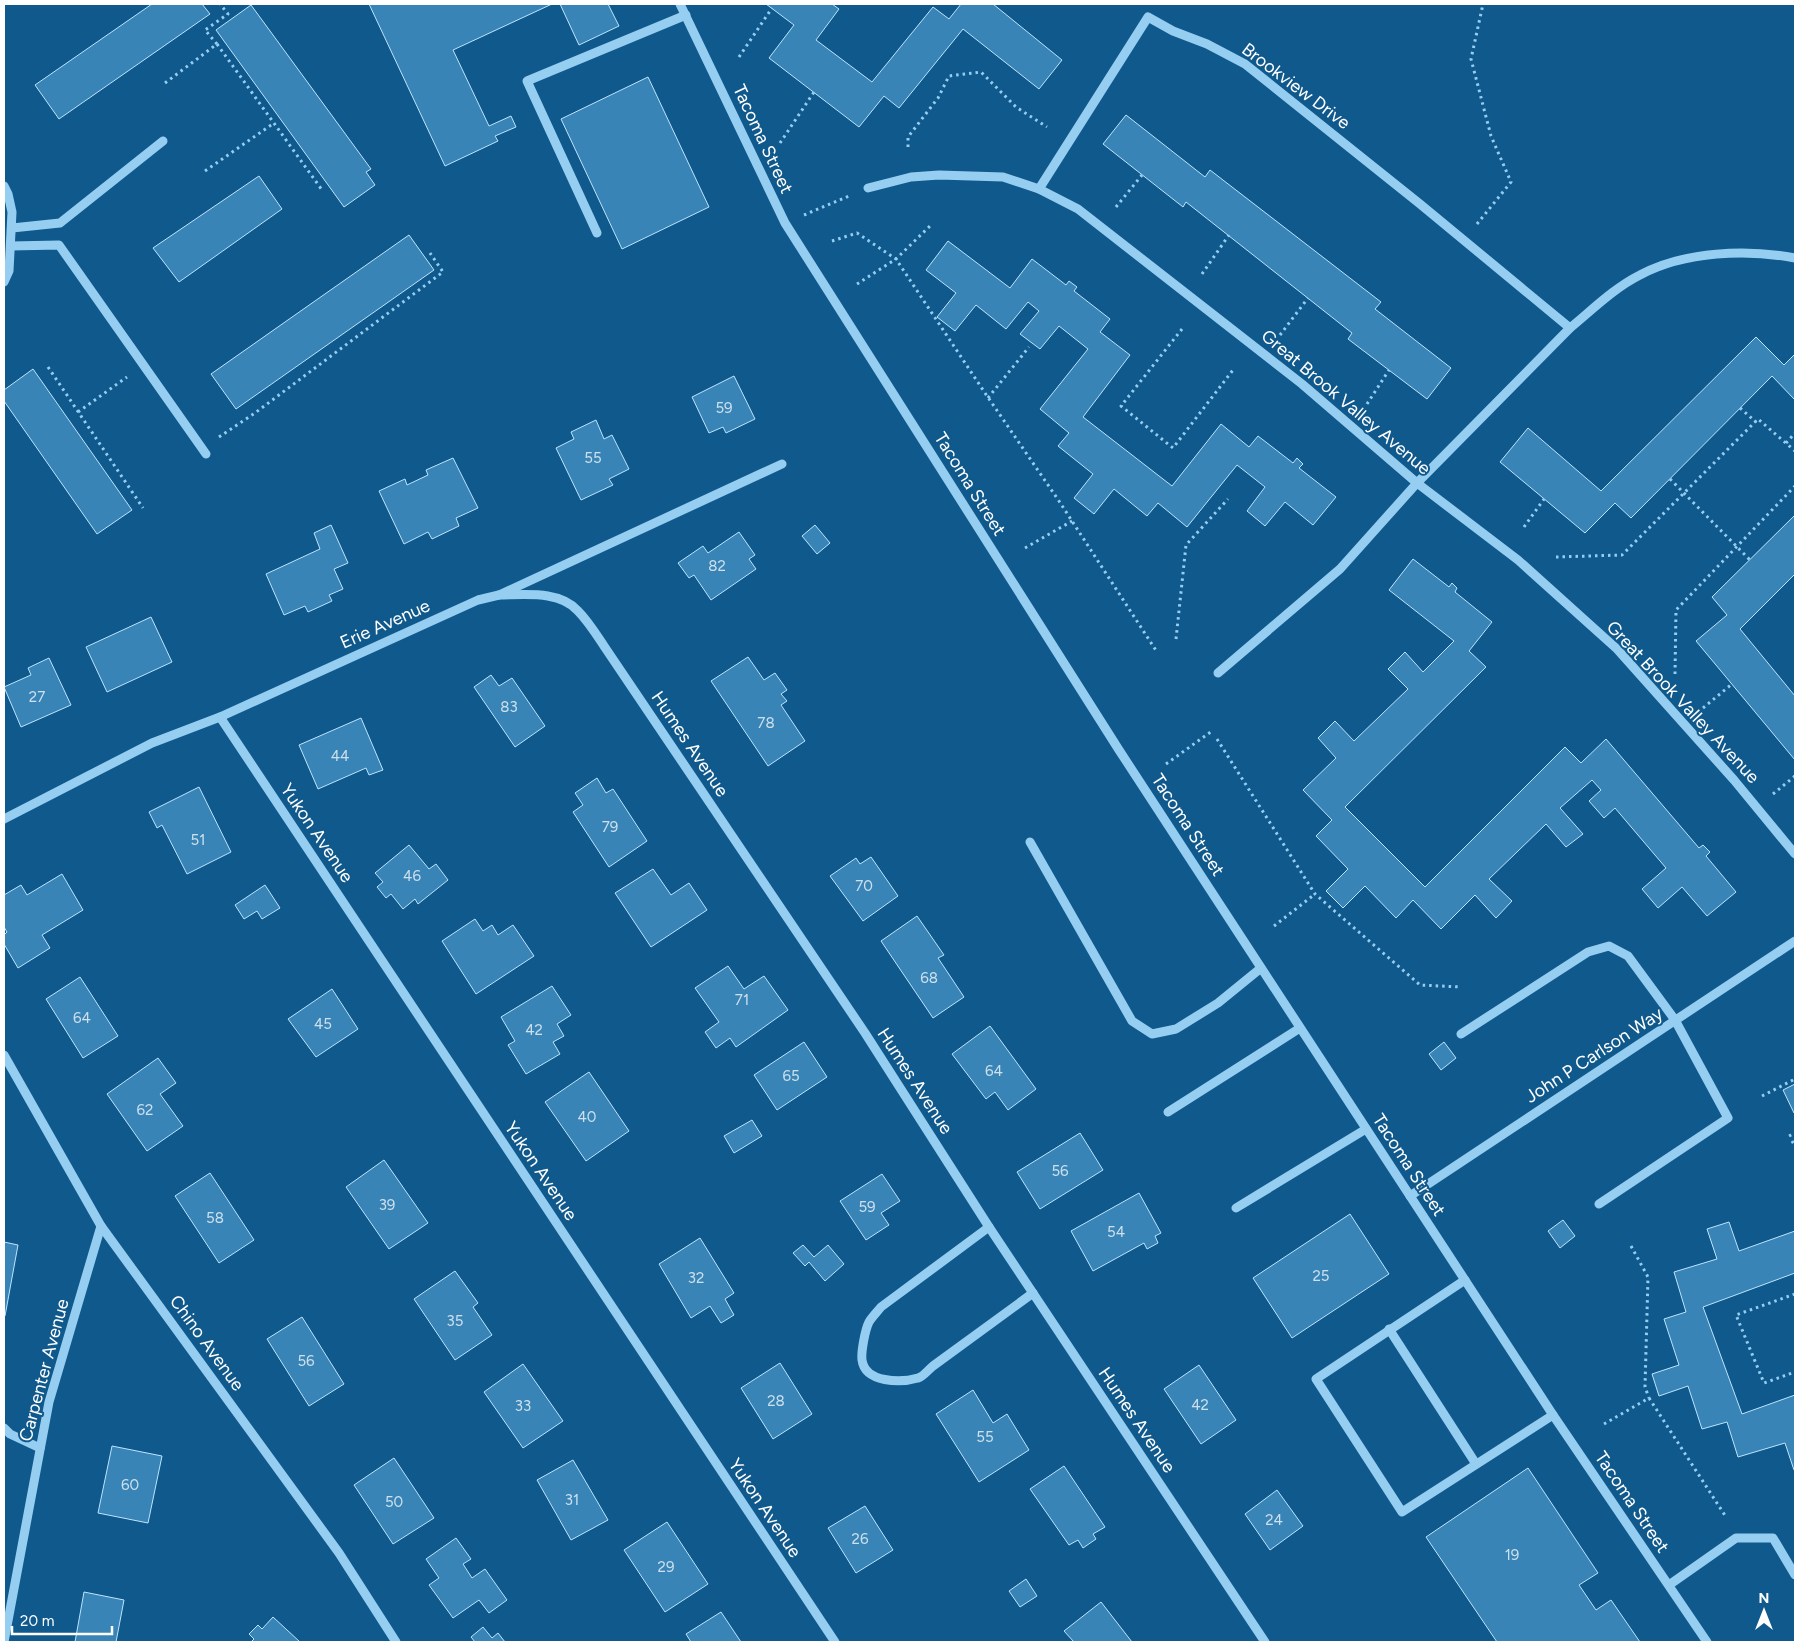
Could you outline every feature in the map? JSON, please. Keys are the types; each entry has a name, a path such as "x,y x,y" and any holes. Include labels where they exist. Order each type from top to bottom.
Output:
{"street":[{"name":"Tacoma Street","path":"680,4 784,223 1114,742 1300,1028 1554,1415 1707,1642"},
{"path":"597,233 527,81 686,15"},
{"name":"Brookview Drive","path":"1039,189 1148,17 1173,31 1207,44 1245,64 1570,328"},
{"path":"12,228 60,223 163,142"},
{"name":"Great Brook Valley Avenue","path":"868,188 911,177 958,175 1003,177 1039,189 1078,210 1302,384 1417,483 1518,560 1617,649 1734,780 1795,854"},
{"path":"4,186 12,212 9,271 4,282"},
{"path":"11,246 59,245 204,451"},
{"path":"1218,673 1340,569 1417,483 1570,328 1613,292 1641,274 1673,262 1710,254 1770,254 1795,258"},
{"name":"Erie Avenue","path":"4,820 152,743 220,717 478,600 499,595 782,464"},
{"name":"Humes Avenue","path":"499,595 536,595 558,598 577,609 610,654 865,1032 989,1227 1265,1642"},
{"name":"Yukon Avenue","path":"220,717 835,1642"},
{"path":"1030,842 1132,1022 1152,1034 1176,1029 1218,1003 1261,968"},
{"name":"John P Carlson Way","path":"1410,1196 1795,941"},
{"path":"1461,1034 1588,952 1609,946 1628,956 1675,1020 1728,1118 1599,1204"},
{"path":"1168,1112 1300,1028"},
{"name":"Chino Avenue","path":"4,1055 101,1226 338,1553 396,1642"},
{"path":"1236,1208 1366,1129"},
{"name":"Carpenter Avenue","path":"4,1642 49,1402 101,1226"},
{"path":"989,1227 881,1307 869,1322 864,1336 862,1361 869,1373 884,1380 902,1381 920,1378 933,1366 1033,1293"},
{"path":"1465,1280 1316,1379 1402,1512 1554,1415"},
{"path":"1389,1329 1476,1464"},
{"path":"4,1428 10,1434 40,1448"},
{"path":"1669,1585 1736,1538 1773,1538 1795,1575"}],"path":[{"path":"220,4 228,14 205,30 322,190"},
{"path":"1464,240 1511,182 1491,136 1471,58 1483,4"},
{"path":"739,57 772,8"},
{"path":"164,83 217,44"},
{"path":"908,147 908,137 938,98 949,76 981,72 1016,107 1047,126"},
{"path":"780,143 814,92"},
{"path":"205,171 274,123"},
{"path":"1116,207 1142,175"},
{"path":"784,223 868,188"},
{"path":"857,284 896,259 930,226"},
{"path":"832,241 857,233 896,259 1072,521 1157,652"},
{"path":"1202,274 1229,235"},
{"path":"204,451 443,272 430,253"},
{"path":"1280,336 1308,298"},
{"path":"1182,329 1121,406 1173,448 1233,370"},
{"path":"988,398 1030,347"},
{"path":"78,412 144,365"},
{"path":"48,367 143,508"},
{"path":"1367,404 1388,370"},
{"path":"1740,408 1756,422 1758,420 1795,451"},
{"path":"1556,557 1622,556 1756,422"},
{"path":"1786,443 1795,433"},
{"path":"1670,479 1750,560"},
{"path":"1675,674 1676,610 1795,486"},
{"path":"1176,640 1186,545 1228,498"},
{"path":"1524,527 1544,498"},
{"path":"1025,548 1072,521"},
{"path":"1703,708 1732,684"},
{"path":"1166,764 1212,731"},
{"path":"1217,739 1316,894 1420,985 1461,987"},
{"path":"1773,794 1795,776"},
{"path":"1274,926 1316,894"},
{"path":"1762,1096 1795,1078"},
{"path":"1789,1136 1795,1134"},
{"path":"1792,1141 1795,1146"},
{"path":"1631,1246 1648,1277 1645,1387 1649,1398 1726,1517"},
{"path":"1795,1294 1736,1315 1764,1383 1795,1372"},
{"path":"1604,1424 1649,1398"}],"building":[{"path":"152,4 202,4 210,14 59,119 35,85"},
{"path":"369,4 552,4 453,50 489,126 511,116 516,127 495,136 498,141 445,166"},
{"path":"560,4 608,4 619,26 579,45"},
{"path":"766,4 832,4 839,9 816,40 872,82 933,7 949,19 961,4 993,4 1062,60 1039,89 963,29 899,108 884,96 859,127 769,58 794,25"},
{"path":"251,5 371,169 366,172 375,185 344,207 216,30"},
{"path":"648,77 709,207 622,249 561,119"},
{"path":"1126,115 1205,177 1210,170 1381,302 1375,309 1451,368 1427,399 1348,339 1352,333 1186,202 1183,207 1103,144"},
{"path":"259,176 282,209 179,282 153,248"},
{"path":"409,235 434,270 236,409 211,374"},
{"path":"948,241 1010,288 1032,259 1066,285 1069,281 1077,287 1074,291 1110,319 1100,332 1130,355 1083,417 1172,486 1221,424 1249,447 1258,436 1293,463 1297,458 1303,464 1299,468 1336,497 1313,525 1285,502 1265,526 1247,511 1265,487 1237,465 1187,527 1158,503 1147,516 1114,489 1094,514 1074,498 1093,474 1058,446 1069,433 1040,409 1088,349 1059,326 1040,349 1020,334 1039,311 1028,302 1006,329 976,305 955,331 937,317 956,293 926,270"},
{"path":"1756,337 1784,365 1795,354 1795,400 1772,376 1631,518 1615,503 1585,533 1500,462 1528,428 1601,491"},
{"path":"33,369 132,510 97,534 4,401 4,390"},
{"path":"734,376 755,419 726,433 723,427 709,433 692,397"},
{"path":"596,420 604,439 612,435 629,469 609,479 613,485 581,500 556,448 574,439 571,432"},
{"path":"453,458 478,508 456,518 459,526 432,539 428,532 404,544 379,491 405,479 407,485 428,475 426,470"},
{"path":"1795,515 1795,574 1740,629 1795,696 1795,760 1696,641 1727,615 1712,597"},
{"path":"331,525 348,563 334,569 343,589 329,595 332,601 308,612 305,606 284,615 266,574 320,549 314,533"},
{"path":"815,525 830,543 817,554 802,536"},
{"path":"739,532 755,555 749,559 756,569 711,600 694,575 689,578 678,563 703,546 708,553"},
{"path":"1413,559 1449,587 1452,583 1457,588 1455,592 1492,622 1469,651 1486,667 1345,807 1425,887 1565,747 1581,763 1606,739 1699,848 1703,845 1710,852 1706,856 1736,892 1707,916 1682,887 1658,908 1642,889 1666,868 1615,808 1604,818 1589,801 1601,790 1592,780 1560,808 1583,834 1566,847 1546,824 1489,879 1512,901 1496,918 1475,895 1441,929 1413,900 1396,918 1365,886 1343,908 1326,891 1348,869 1316,836 1332,820 1303,790 1336,758 1318,738 1335,721 1354,741 1408,689 1388,669 1405,652 1423,672 1454,641 1389,590"},
{"path":"151,617 172,662 107,692 86,647"},
{"path":"748,657 764,680 775,673 787,690 781,694 787,701 781,705 805,741 768,766 711,681"},
{"path":"49,658 71,705 21,727 4,687 31,675 28,668"},
{"path":"491,675 499,686 512,678 545,726 515,747 474,687"},
{"path":"361,718 383,770 369,775 366,768 318,789 299,745"},
{"path":"597,778 606,793 613,789 647,841 609,867 573,812 583,805 575,793"},
{"path":"199,787 231,852 187,874 162,825 157,828 149,812"},
{"path":"409,845 429,869 436,864 448,880 418,904 415,899 403,909 391,894 386,898 377,887 383,882 375,873"},
{"path":"871,857 898,896 863,921 830,876 856,858 860,864"},
{"path":"653,869 671,895 689,883 707,910 651,947 615,893"},
{"path":"62,874 83,910 42,935 50,948 18,968 4,944 4,935 7,932 4,927 4,895 21,885 27,895"},
{"path":"265,885 280,908 262,919 257,911 244,919 235,905"},
{"path":"917,916 944,955 938,958 964,997 933,1018 881,941"},
{"path":"475,919 483,931 492,925 498,935 513,925 534,956 476,994 442,941"},
{"path":"728,966 744,989 764,976 788,1010 736,1047 730,1038 716,1048 705,1032 719,1022 695,988"},
{"path":"80,977 118,1036 83,1058 46,999"},
{"path":"552,986 571,1015 557,1024 564,1036 553,1042 560,1054 526,1074 508,1045 515,1041 501,1017"},
{"path":"332,989 358,1029 316,1057 288,1019"},
{"path":"990,1026 1036,1089 1008,1110 995,1092 986,1099 952,1054"},
{"path":"804,1042 827,1077 777,1110 754,1075"},
{"path":"1444,1042 1456,1058 1441,1070 1429,1054"},
{"path":"158,1058 176,1083 160,1094 183,1126 147,1151 107,1094"},
{"path":"589,1072 629,1131 586,1161 545,1102"},
{"path":"1795,1084 1795,1112 1794,1113 1783,1090"},
{"path":"752,1120 762,1136 734,1153 724,1136"},
{"path":"1080,1133 1103,1170 1040,1209 1017,1172"},
{"path":"384,1160 428,1223 389,1249 346,1187"},
{"path":"210,1173 254,1240 219,1263 175,1196"},
{"path":"882,1174 900,1201 881,1213 889,1225 866,1240 840,1201"},
{"path":"1139,1193 1161,1233 1155,1236 1158,1243 1147,1249 1144,1243 1093,1271 1071,1231"},
{"path":"1350,1214 1389,1274 1292,1338 1253,1278"},
{"path":"1563,1220 1575,1236 1560,1248 1548,1231"},
{"path":"1729,1222 1739,1251 1795,1231 1795,1273 1703,1307 1742,1414 1795,1395 1795,1470 1785,1443 1738,1457 1727,1422 1702,1429 1688,1386 1659,1396 1652,1374 1679,1365 1664,1319 1686,1312 1674,1272 1717,1259 1707,1229"},
{"path":"700,1238 734,1293 725,1299 734,1315 721,1323 710,1306 691,1318 659,1264"},
{"path":"4,1242 18,1245 5,1316 4,1315"},
{"path":"803,1245 814,1257 828,1245 844,1264 825,1281 809,1262 805,1266 793,1253"},
{"path":"455,1271 478,1303 473,1307 492,1335 455,1360 414,1299"},
{"path":"302,1317 344,1384 309,1406 267,1339"},
{"path":"780,1363 812,1414 773,1439 741,1388"},
{"path":"523,1364 563,1421 523,1448 484,1392"},
{"path":"1199,1365 1236,1420 1201,1444 1164,1389"},
{"path":"973,1390 993,1423 1007,1414 1029,1450 979,1482 936,1414"},
{"path":"112,1446 162,1456 148,1523 98,1513"},
{"path":"394,1458 434,1518 393,1544 354,1485"},
{"path":"573,1460 608,1520 571,1540 537,1480"},
{"path":"1064,1466 1105,1527 1093,1534 1096,1539 1083,1548 1078,1540 1069,1545 1030,1489"},
{"path":"1528,1468 1598,1573 1579,1585 1596,1610 1611,1600 1640,1642 1497,1642 1426,1537"},
{"path":"1277,1490 1303,1526 1270,1550 1245,1514"},
{"path":"865,1506 893,1550 856,1573 828,1528"},
{"path":"667,1522 708,1584 665,1612 624,1550"},
{"path":"456,1538 471,1559 463,1564 472,1578 485,1569 507,1600 489,1613 479,1600 453,1618 429,1585 439,1578 426,1559"},
{"path":"1026,1579 1037,1596 1020,1607 1009,1591"},
{"path":"84,1592 124,1600 116,1642 75,1642"},
{"path":"1101,1602 1132,1642 1074,1642 1064,1631"},
{"path":"721,1612 741,1642 691,1642 686,1634"},
{"path":"273,1617 300,1642 251,1642 254,1639 249,1634 258,1625 262,1629"},
{"path":"483,1627 492,1638 498,1633 505,1642 475,1642 471,1637"}]}
